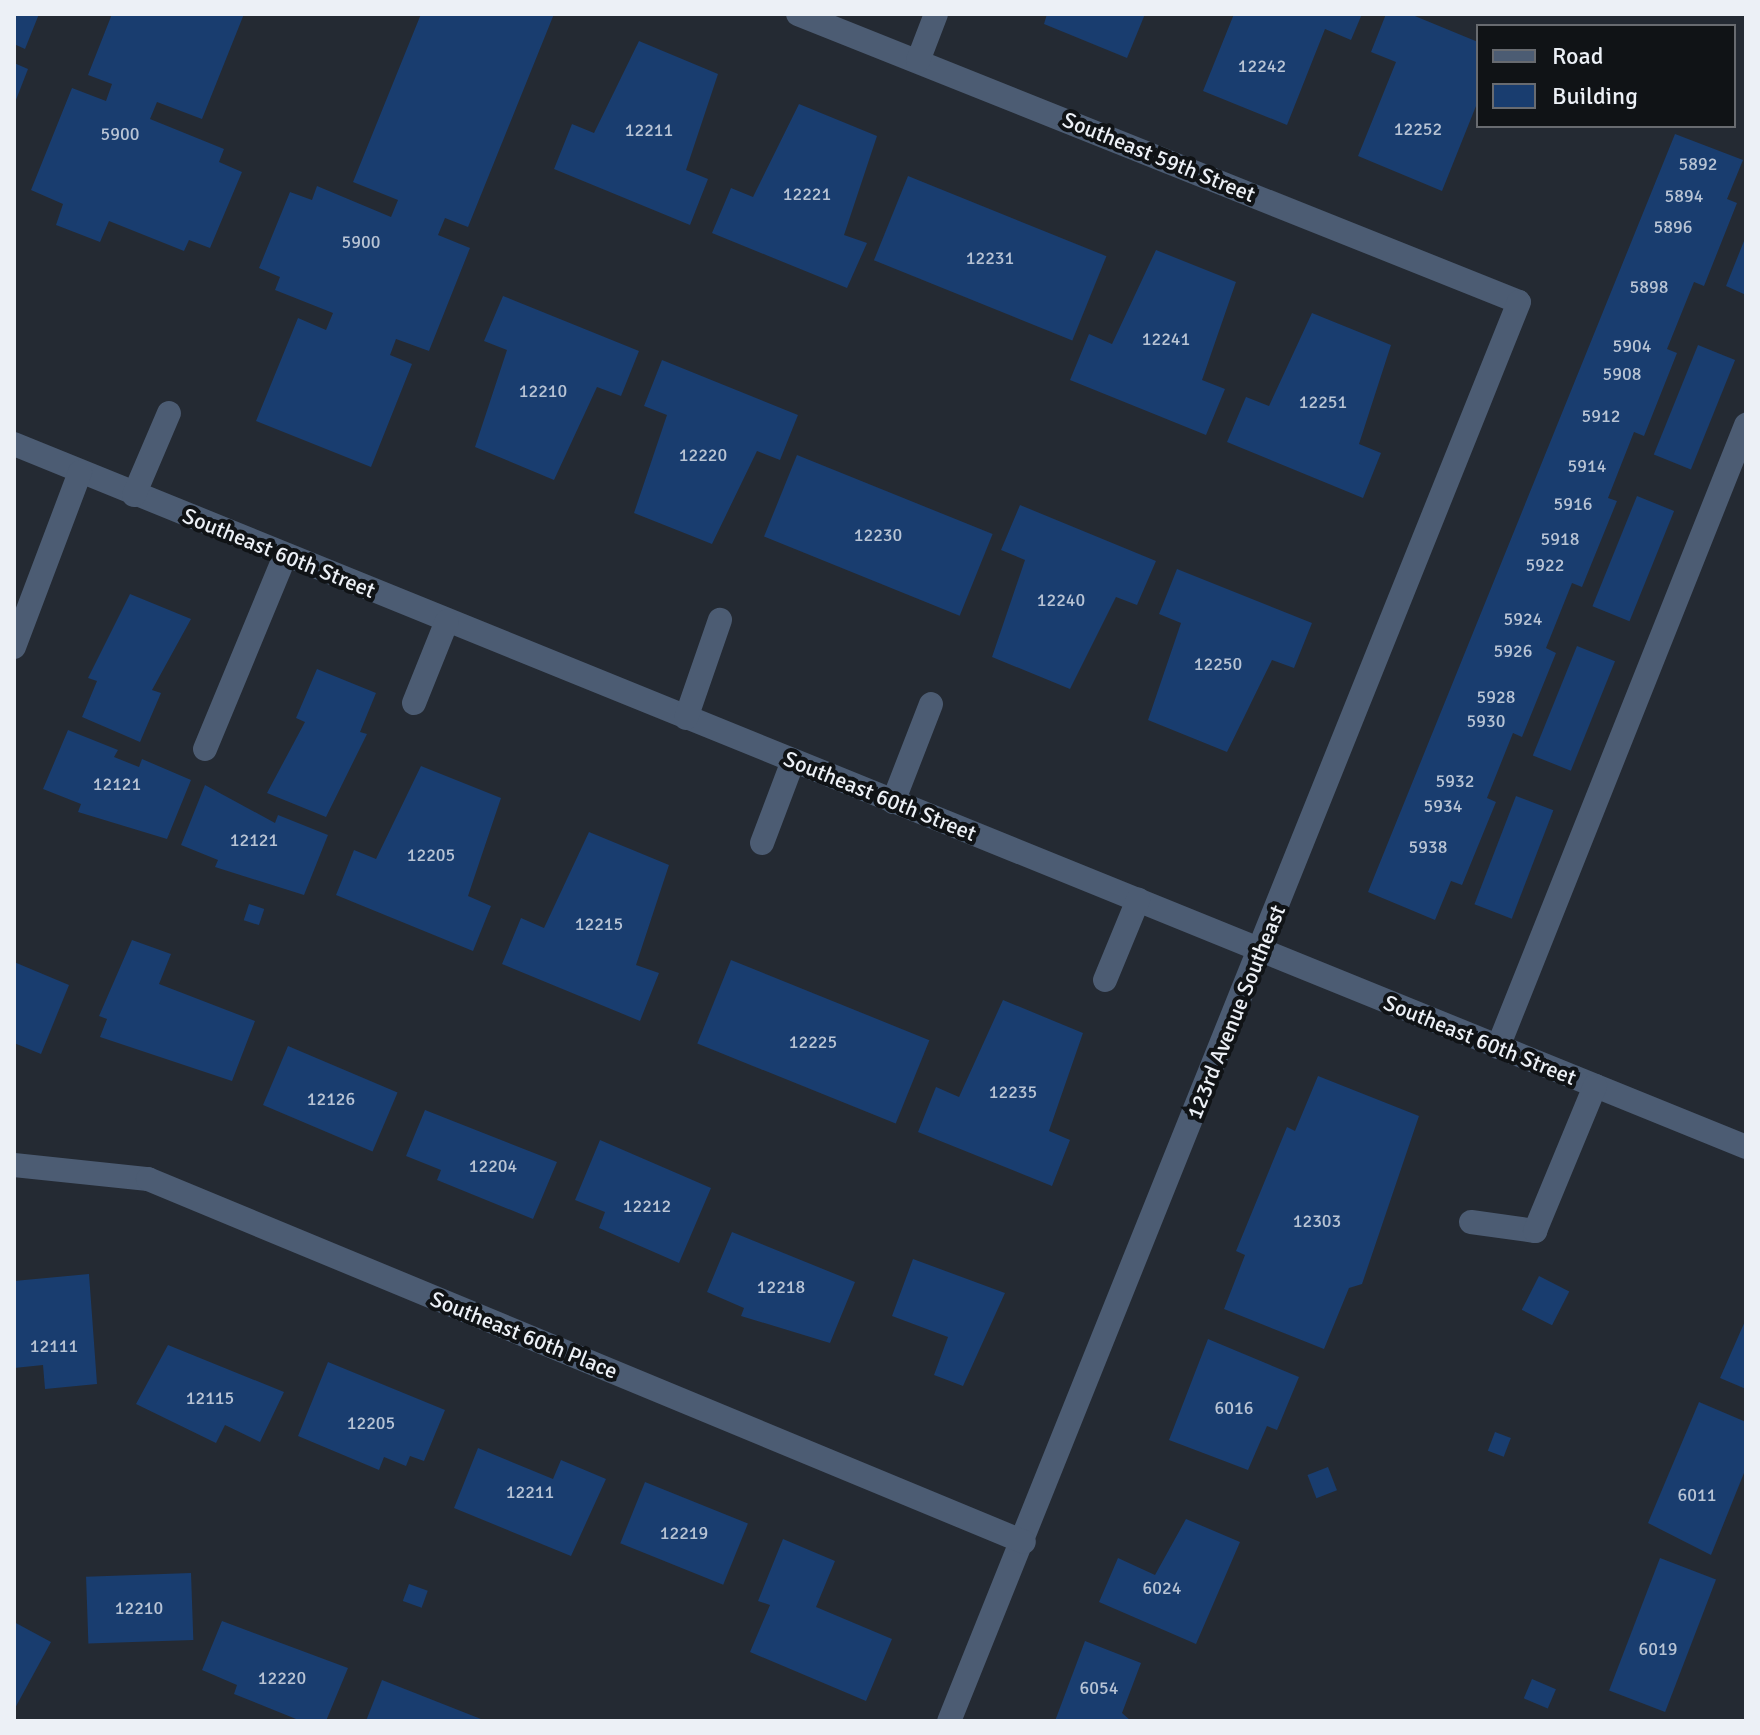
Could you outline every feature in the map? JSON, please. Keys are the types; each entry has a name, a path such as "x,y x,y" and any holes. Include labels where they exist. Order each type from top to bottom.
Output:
{"street":[{"name":"Southeast 59th Street","path":"798,14 1519,302"},
{"path":"918,61 936,14"},
{"name":"123rd Avenue Southeast","path":"949,1721 1024,1542 1519,302"},
{"path":"134,495 169,413"},
{"path":"1498,1047 1746,425"},
{"name":"Southeast 60th Street","path":"14,444 1746,1147"},
{"path":"14,647 80,472"},
{"path":"205,749 285,556"},
{"path":"686,718 720,620"},
{"path":"414,703 447,621"},
{"path":"893,802 931,704"},
{"path":"762,843 793,761"},
{"path":"1105,980 1138,900"},
{"path":"1471,1222 1535,1231 1595,1086"},
{"name":"Southeast 60th Place","path":"14,1165 148,1179 1024,1542"}],"building":[{"path":"14,14 39,14 25,49 14,44"},
{"path":"112,14 244,14 202,119 157,102 150,119 224,149 219,162 242,172 210,248 189,240 184,251 109,221 100,242 56,225 63,204 31,190 72,88 106,101 112,84 88,75"},
{"path":"421,14 554,14 468,227 445,218 438,235 470,248 429,351 396,339 390,355 412,364 371,467 256,421 298,318 326,330 333,313 275,290 280,277 259,268 290,192 312,200 317,186 391,217 398,200 353,182"},
{"path":"1047,14 1145,14 1127,58 1044,24"},
{"path":"1234,14 1362,14 1351,40 1325,29 1287,125 1203,91"},
{"path":"1386,14 1410,14 1476,41 1476,106 1442,191 1358,156 1396,62 1371,52"},
{"path":"639,41 718,74 686,170 708,179 690,225 554,169 572,124 594,133"},
{"path":"14,63 28,69 14,105"},
{"path":"799,104 877,136 844,235 867,243 847,288 712,233 731,188 753,197"},
{"path":"1675,134 1743,160 1727,199 1737,203 1704,286 1694,282 1667,349 1677,353 1644,436 1634,432 1608,498 1617,501 1582,587 1572,583 1546,648 1556,653 1522,737 1513,733 1487,798 1496,802 1462,885 1451,881 1435,920 1368,892"},
{"path":"908,176 1106,256 1072,341 874,260"},
{"path":"1746,236 1746,295 1726,286"},
{"path":"1156,250 1236,282 1202,380 1225,389 1206,435 1070,380 1089,334 1112,344"},
{"path":"503,296 639,351 621,396 597,387 554,480 475,447 507,350 484,341"},
{"path":"1312,313 1391,345 1359,444 1381,453 1363,498 1227,442 1246,397 1269,406"},
{"path":"1698,345 1735,360 1691,469 1654,454"},
{"path":"662,360 798,415 780,460 757,451 712,544 634,513 667,415 644,406"},
{"path":"797,455 993,534 960,616 764,537"},
{"path":"1637,496 1674,511 1630,621 1592,606"},
{"path":"1020,505 1156,561 1137,605 1116,597 1070,689 992,657 1025,560 1001,550"},
{"path":"1177,569 1312,623 1294,668 1272,660 1227,752 1148,720 1181,623 1159,614"},
{"path":"130,594 191,619 152,690 161,693 140,742 82,717 97,681 88,678"},
{"path":"1577,646 1615,661 1571,771 1533,755"},
{"path":"317,669 376,693 360,732 367,734 326,817 267,793 305,722 296,718"},
{"path":"68,730 118,750 114,757 139,767 142,759 191,780 167,839 78,812 81,804 43,789"},
{"path":"421,766 501,798 468,896 491,906 473,951 336,895 354,850 376,859"},
{"path":"205,785 275,823 278,815 328,835 304,895 215,867 218,860 181,845"},
{"path":"1516,796 1553,810 1512,919 1474,904"},
{"path":"589,832 669,865 636,965 659,973 640,1021 502,964 521,918 544,928"},
{"path":"249,904 264,909 259,925 244,920"},
{"path":"132,940 171,954 159,984 255,1021 232,1081 100,1037 107,1019 99,1016"},
{"path":"731,960 929,1040 896,1124 697,1043"},
{"path":"14,962 69,985 41,1054 14,1043"},
{"path":"1003,1000 1083,1033 1049,1131 1070,1140 1052,1186 918,1132 936,1087 959,1097"},
{"path":"288,1046 398,1092 373,1151 263,1105"},
{"path":"1318,1076 1419,1116 1362,1284 1349,1288 1324,1349 1224,1309 1245,1255 1236,1251 1287,1127 1295,1131"},
{"path":"425,1110 557,1162 533,1219 437,1180 441,1170 406,1156"},
{"path":"600,1140 711,1188 679,1263 599,1228 605,1212 575,1200"},
{"path":"732,1232 855,1282 830,1343 741,1316 744,1308 707,1292"},
{"path":"913,1259 1005,1293 963,1386 934,1375 948,1337 892,1316"},
{"path":"89,1274 97,1384 45,1389 43,1365 14,1368 14,1281"},
{"path":"1539,1276 1569,1291 1552,1325 1522,1310"},
{"path":"1746,1319 1746,1389 1720,1378"},
{"path":"1208,1339 1299,1377 1277,1430 1267,1426 1248,1470 1169,1440"},
{"path":"168,1345 284,1392 260,1442 225,1425 216,1443 136,1404"},
{"path":"328,1362 445,1410 424,1461 410,1456 406,1466 384,1457 379,1470 298,1436"},
{"path":"1699,1402 1746,1422 1746,1468 1711,1555 1648,1523"},
{"path":"1495,1432 1511,1438 1504,1457 1488,1451"},
{"path":"478,1448 553,1479 561,1460 606,1479 571,1556 454,1508"},
{"path":"1328,1467 1337,1490 1316,1498 1307,1475"},
{"path":"645,1482 748,1524 723,1585 620,1543"},
{"path":"1186,1519 1240,1542 1196,1644 1099,1602 1118,1558 1155,1575"},
{"path":"783,1539 835,1561 816,1607 892,1639 866,1701 750,1652 770,1605 758,1601"},
{"path":"1660,1558 1716,1580 1665,1712 1609,1691"},
{"path":"191,1573 193,1640 88,1644 86,1577"},
{"path":"409,1584 428,1591 422,1608 403,1601"},
{"path":"222,1621 348,1668 326,1721 301,1721 234,1694 237,1685 202,1670"},
{"path":"14,1622 51,1642 14,1710"},
{"path":"1085,1641 1141,1663 1122,1713 1131,1721 1055,1721"},
{"path":"1532,1679 1556,1689 1548,1708 1524,1698"},
{"path":"382,1680 486,1721 366,1721"}]}
